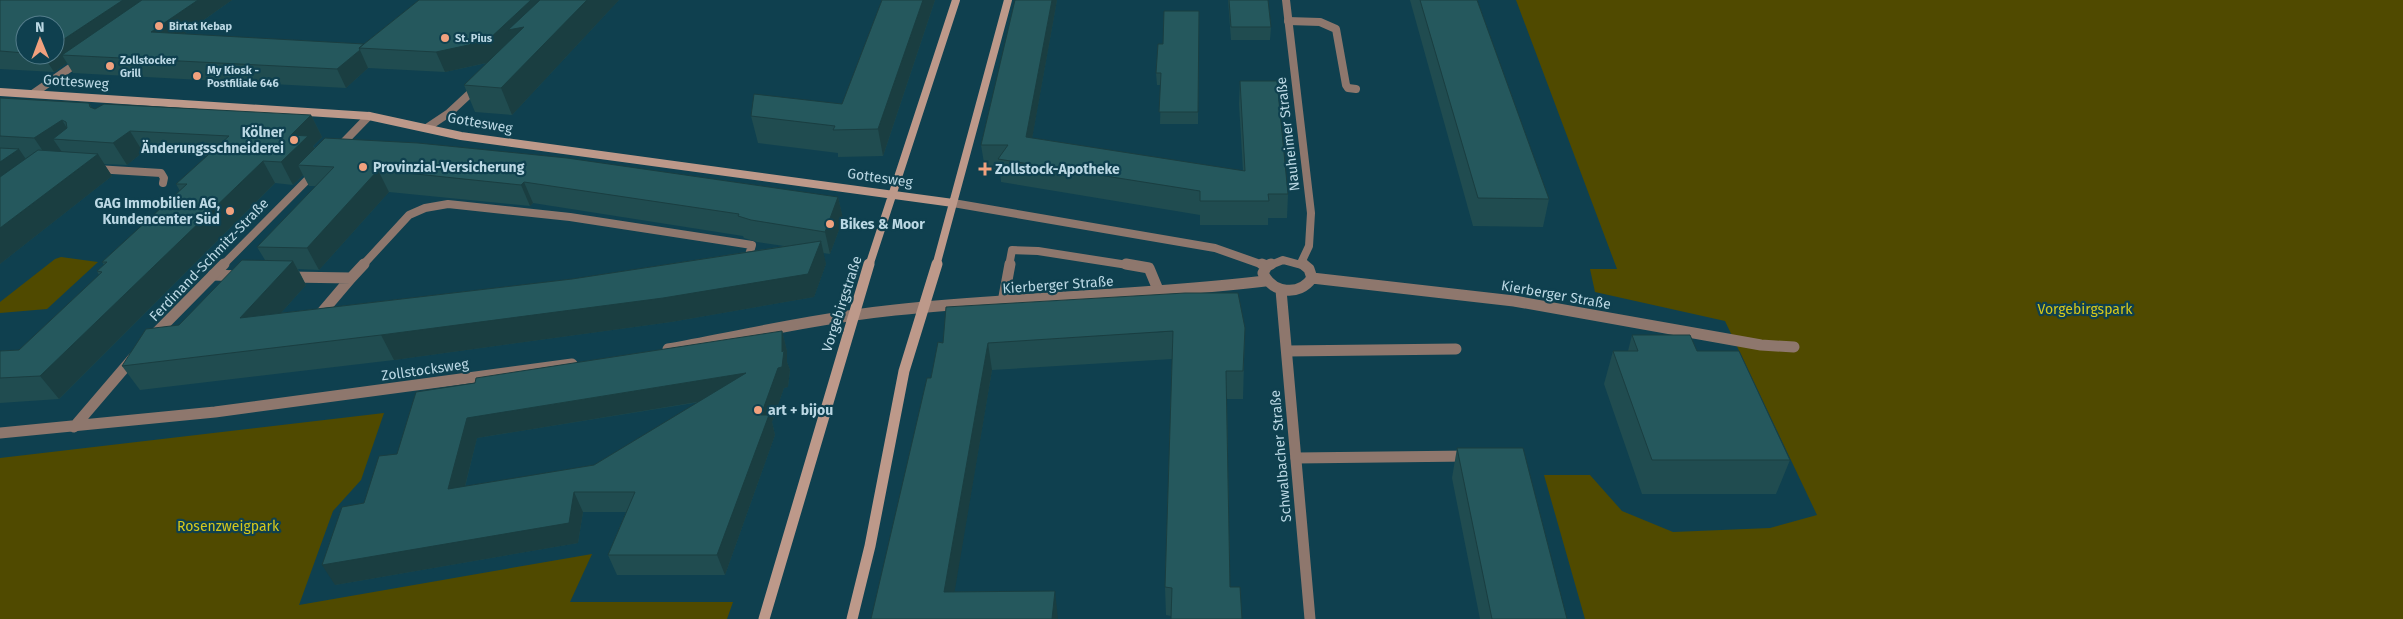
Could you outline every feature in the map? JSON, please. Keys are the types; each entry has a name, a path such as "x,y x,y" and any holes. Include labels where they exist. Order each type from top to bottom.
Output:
{"main road":[{"name":"Vorgebirgstraße","path":"764,619 852,316 894,194 956,0"},
{"path":"852,619 870,546 904,371 924,307 1008,0"},
{"name":"Gottesweg","path":"0,92 369,116 428,127 461,136 953,203"}],"street":[{"name":"Nauheimer Straße","path":"1286,0 1311,214 1309,246 1301,263"},
{"path":"1288,21 1316,21 1332,25 1336,29 1346,85 1348,88 1356,89"},
{"path":"34,93 91,53"},
{"path":"428,127 450,113 484,80"},
{"path":"129,110 143,100"},
{"name":"Ferdinand-Schmitz-Straße","path":"74,427 145,345 369,116"},
{"path":"82,168 161,173 164,178 163,183"},
{"path":"953,203 1215,248 1267,266 1283,260 1301,263 1308,267 1312,278 1308,284 1301,288 1281,290 1272,287 1265,281 1263,273 1267,266"},
{"path":"329,324 310,326 350,278 408,215 425,208 448,204 570,217 752,245 744,270 734,272"},
{"path":"1004,302 1012,250 1038,251 1149,268 1158,292"},
{"path":"213,275 252,276"},
{"path":"282,277 350,278"},
{"name":"Kierberger Straße","path":"1312,278 1464,294 1761,345 1794,347"},
{"name":"Kierberger Straße","path":"852,316 924,307 1216,288 1265,281"},
{"name":"Schwalbacher Straße","path":"1281,290 1310,619"},
{"path":"661,350 852,316"},
{"path":"1287,351 1456,349"},
{"name":"Zollstocksweg","path":"0,433 74,427 372,393 584,362"},
{"path":"1296,458 1486,456"}],"green space":[{"name":"Vorgebirgspark","path":"1516,0 2403,0 2403,619 1585,619 1544,475 1590,475 1622,511 1673,532 1770,528 1817,515 1725,321 1595,292 1590,269 1617,269"},
{"path":"61,257 98,262 47,309 0,313 0,302 55,259"},
{"name":"Rosenzweigpark","path":"384,413 361,480 333,511 299,605 592,554 570,602 733,602 727,619 0,619 0,458"}],"building":[{"path":"0,0 123,0 65,38 65,15 15,15 15,52 0,51"},
{"path":"142,0 198,0 151,32 364,44 359,48 360,50 337,69 65,55 65,53"},
{"name":"St. Pius","path":"419,0 531,0 487,41 436,52 359,48"},
{"path":"540,0 587,0 501,88 464,85 524,27 508,30"},
{"path":"882,0 923,0 878,129 833,130 835,126 751,116 754,94 842,104"},
{"path":"1015,0 1052,0 1026,137 1245,171 1240,81 1277,81 1288,194 1268,194 1269,201 1200,201 1200,191 998,159 1008,145 981,145"},
{"path":"1229,0 1268,0 1271,27 1231,27"},
{"path":"1420,0 1477,0 1549,199 1478,198"},
{"path":"1164,11 1199,11 1198,112 1159,112 1161,73 1156,73 1158,44 1163,44"},
{"path":"0,98 89,103 90,107 95,109 104,104 311,115 291,135 308,136 281,162 263,161 40,376 0,378 0,351 19,350 102,272 97,271 107,262 102,262 187,184 176,184 229,136 130,131 113,143 53,139 67,128 66,122 62,120 34,138 0,136"},
{"path":"325,138 418,143 567,158 838,197 825,232 751,220 738,216 739,214 524,182 521,185 378,170 307,248 257,247 334,167 298,165"},
{"path":"0,148 19,149 0,162"},
{"path":"38,150 98,154 0,228 0,177"},
{"path":"821,241 808,274 663,298 381,335 122,366 146,329 179,325 242,260 293,261 240,318 572,279"},
{"path":"1185,293 1238,293 1245,328 1243,371 1226,371 1230,587 1240,587 1242,619 1171,619 1172,588 1165,587 1173,331 988,343 944,592 1055,591 1052,619 871,619 927,378 931,378 938,342 943,343 946,307"},
{"path":"782,331 782,352 784,350 782,367 778,368 761,415 769,415 717,555 608,555 635,492 574,492 569,523 322,565 342,507 364,503 379,456 397,454 416,392 475,383 476,378","holes":["746,373 594,465 448,489 467,418"]},
{"path":"1632,335 1690,335 1697,351 1739,351 1790,460 1652,460 1613,351 1638,351"},
{"path":"1457,448 1523,448 1567,619 1492,619"}],"place":[{"name":"Birtat Kebap","path":"159,26"},
{"name":"St. Pius","path":"445,38"},
{"name":"Zollstocker Grill","path":"110,66"},
{"name":"My Kiosk - Postfiliale 646","path":"197,76"},
{"name":"Kölner Änderungsschneiderei","path":"294,140"},
{"name":"Provinzial-Versicherung","path":"363,167"},
{"name":"Zollstock-Apotheke","path":"985,169"},
{"name":"GAG Immobilien AG, Kundencenter Süd","path":"230,211"},
{"name":"Bikes & Moor","path":"830,224"},
{"name":"art + bijou","path":"758,410"}]}
